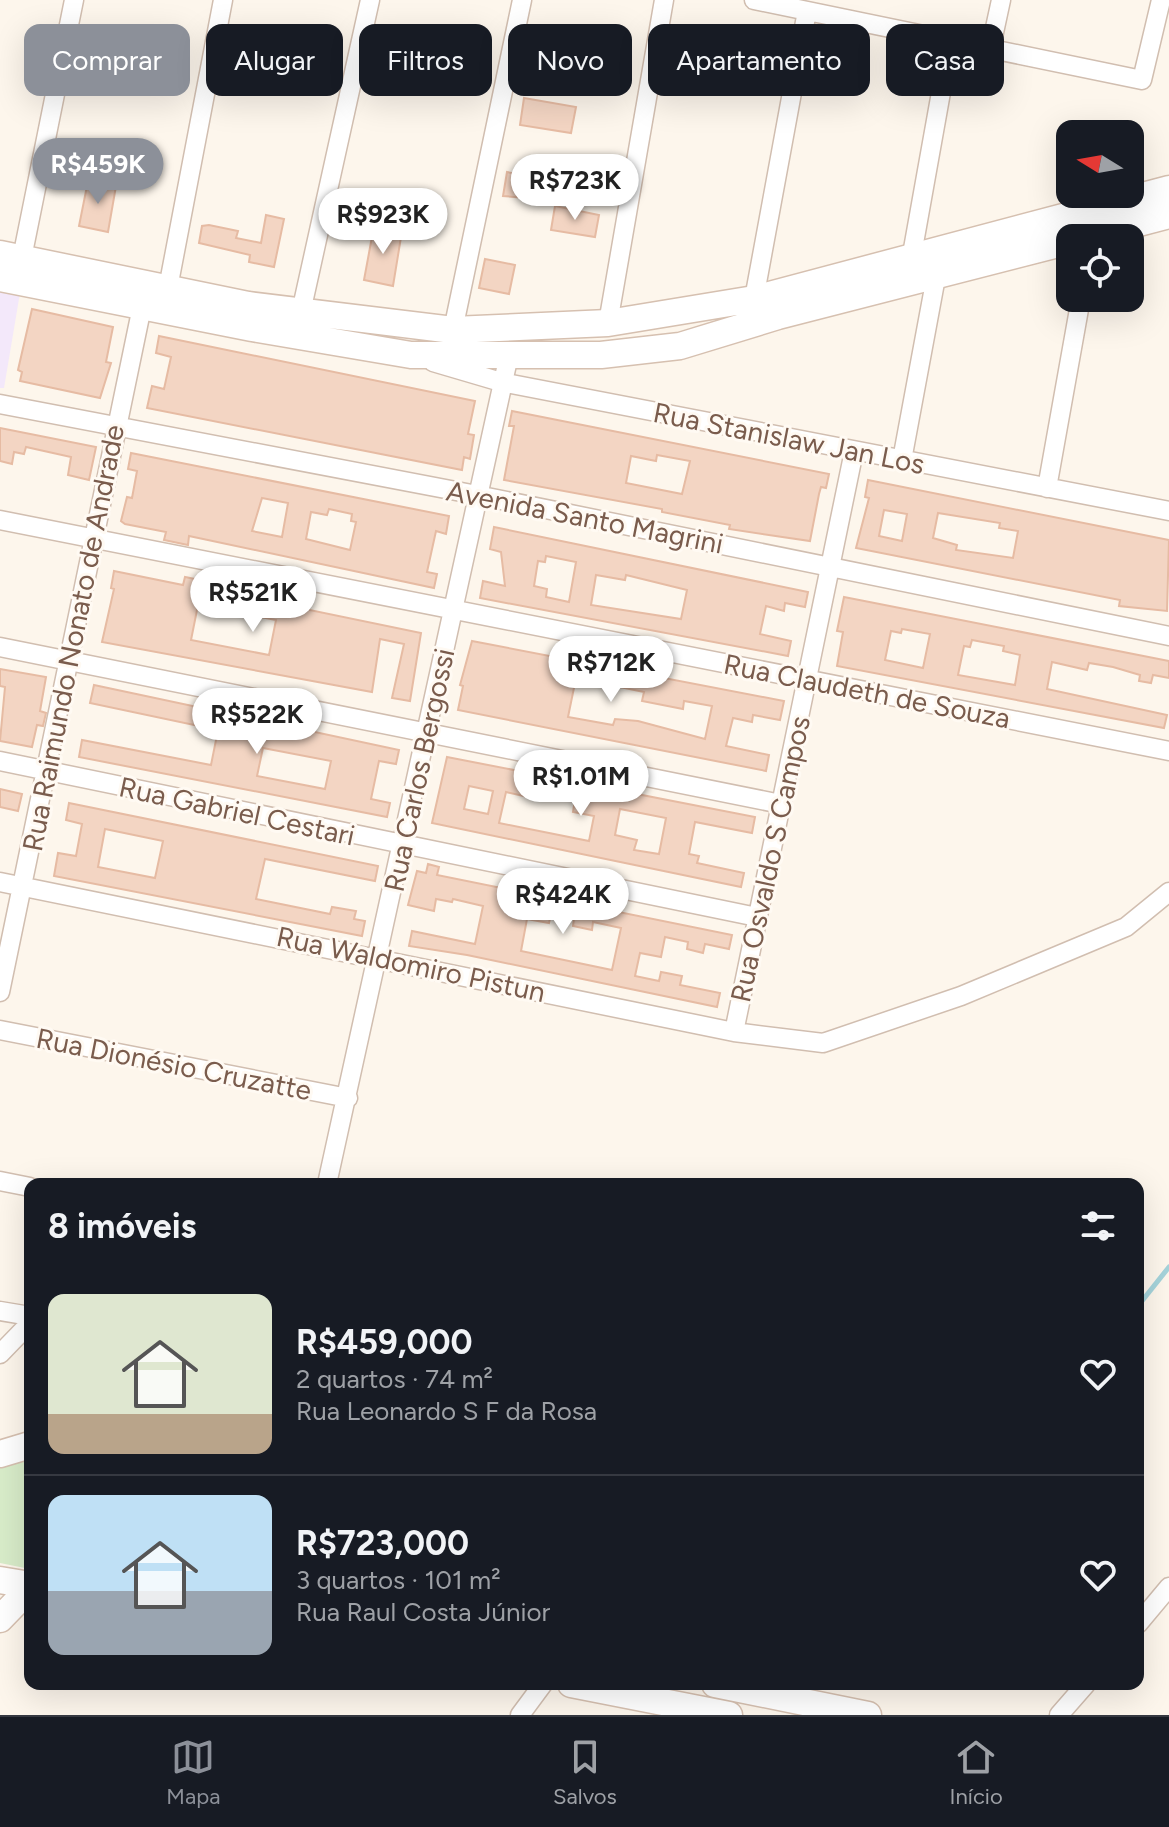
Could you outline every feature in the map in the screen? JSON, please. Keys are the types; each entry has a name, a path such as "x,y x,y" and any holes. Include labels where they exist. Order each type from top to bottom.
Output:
{"main road":[{"path":"0,278 153,292 453,330 608,323 754,299 911,260 1169,189"},
{"path":"1136,224 1169,215"},
{"path":"11,256 153,292 252,328 411,355 601,355 680,346 778,316 1056,245"},
{"path":"0,1580 24,1586"},
{"path":"0,1619 24,1593"},
{"path":"602,1690 729,1715"},
{"path":"745,1690 868,1715"}],"street":[{"path":"11,256 74,0"},
{"name":"Rua Raimundo Nonato de Andrade","path":"0,992 71,661 114,427 153,292 223,0"},
{"path":"301,312 370,0"},
{"path":"453,330 522,0"},
{"path":"608,323 664,0"},
{"path":"754,0 886,28"},
{"path":"996,24 1001,0"},
{"path":"1004,54 1142,80 1161,0"},
{"path":"754,299 807,11"},
{"path":"911,260 940,96"},
{"path":"902,460 936,277"},
{"path":"1047,488 1078,312"},
{"name":"Rua Stanislaw Jan Los","path":"411,355 501,382 1169,511"},
{"name":"Rua Carlos Bergossi","path":"328,1178 429,732 509,355"},
{"name":"Avenida Santo Magrini","path":"0,404 477,495 1169,636"},
{"name":"Rua Osvaldo S Campos","path":"734,1032 854,451"},
{"name":"Rua Claudeth de Souza","path":"0,520 1169,751"},
{"path":"0,647 781,804"},
{"name":"Rua Gabriel Cestari","path":"0,761 757,917"},
{"name":"Rua Waldomiro Pistun","path":"0,882 734,1032 823,1043 961,996 1126,927 1169,892"},
{"name":"Rua Dionésio Cruzatte","path":"0,1030 348,1098"},
{"path":"0,1181 24,1186"},
{"path":"0,1311 24,1315"},
{"path":"0,1354 24,1329"},
{"path":"1144,1617 1168,1591"},
{"path":"520,1715 539,1690"},
{"path":"1059,1715 1081,1690"}],"shaded area":[{"path":"0,290 20,293 4,388 0,388"}],"green space":[{"path":"24,1459 24,1568 0,1563 0,1467"}],"building":[{"path":"524,98 576,107 571,133 520,125"},
{"path":"507,172 541,179 537,199 503,196"},
{"path":"88,181 116,186 108,232 79,226"},
{"path":"555,206 599,215 595,237 551,230"},
{"path":"266,215 284,219 274,267 249,262 250,255 199,243 202,226 209,225 238,231 236,238 261,243"},
{"path":"374,226 402,231 393,286 364,280"},
{"path":"485,259 515,265 509,294 479,288"},
{"path":"32,309 113,327 106,362 111,363 100,398 20,381 22,372 18,370"},
{"path":"159,336 475,401 468,434 474,435 470,459 464,457 462,470 147,408 152,386 164,389 171,357 156,353"},
{"path":"512,411 829,474 826,488 821,487 819,494 810,541 729,529 730,525 662,512 662,509 504,480 514,426 509,426","holes":["657,455 690,461 682,494 626,483 631,456 656,461"]},
{"path":"0,428 96,447 89,480 68,475 71,457 26,447 24,454 14,452 12,464 0,461"},
{"path":"131,453 449,516 446,534 436,531 427,572 437,574 434,588 189,536 188,545 164,540 166,532 121,521 127,497 132,498 137,471 128,469","holes":["262,498 288,503 282,537 252,531","329,509 352,514 351,521 356,522 350,550 306,539 311,512 327,515"]},
{"path":"868,480 1169,540 1167,611 1119,606 1120,600 856,548 869,498 865,497","holes":["884,510 907,514 902,541 879,536","938,513 1000,523 999,528 1018,531 1013,558 956,550 957,545 933,538"]},
{"path":"494,527 808,592 805,607 785,603 784,611 766,606 760,634 791,641 788,656 480,598 483,581 505,586 501,552 490,549","holes":["546,556 576,562 569,602 546,597 547,589 534,586 538,561 545,562","596,575 625,580 626,575 687,590 681,619 591,605"]},
{"path":"114,571 183,585 185,577 200,580 198,587 421,633 410,701 392,698 404,644 380,639 372,692 102,642 114,589 111,588","holes":["198,605 276,620 269,655 191,640"]},
{"path":"844,597 1169,661 1169,678 1153,675 1151,683 1139,681 1140,675 1113,667 1089,663 1087,670 1052,662 1047,689 1167,715 1164,728 837,666 843,632 837,631","holes":["902,629 930,634 923,668 885,660 891,631 901,633","972,640 1004,646 1003,651 1020,655 1015,685 958,675 964,646 970,647"]},
{"path":"472,641 784,701 780,720 753,715 752,722 733,718 726,746 769,755 766,771 458,710 463,686 460,685","holes":["576,678 644,692 642,701 683,709 684,701 712,706 705,739 638,721 615,719 613,725 568,717"]},
{"path":"0,669 46,677 40,711 46,713 43,726 37,725 32,747 0,741 5,687 0,686"},
{"path":"94,685 399,750 396,764 379,761 371,799 390,803 387,817 79,757 82,740 211,765 218,730 90,703","holes":["263,748 331,761 325,789 257,776"]},
{"path":"447,757 755,817 752,833 695,822 689,854 699,856 697,863 744,873 741,887 432,823","holes":["469,786 493,791 488,814 464,809","530,789 575,799 573,812 594,816 589,841 499,823 506,792 528,797","620,809 666,818 659,854 634,850 637,840 615,835"]},
{"path":"0,789 22,794 18,811 0,807"},
{"path":"69,803 378,866 375,881 265,859 256,899 330,914 332,907 356,911 354,919 365,921 362,936 54,876 58,853 76,856 82,824 66,820","holes":["105,829 163,841 155,878 98,867"]},
{"path":"428,864 439,867 437,875 732,935 729,949 705,944 703,953 687,949 688,942 665,937 661,957 640,953 635,976 659,981 661,972 682,976 680,985 720,993 717,1007 467,955 409,946 412,931 475,944 483,906 453,899 452,902 436,899 434,911 408,905 417,871 426,873","holes":["551,914 574,919 573,926 592,930 593,922 621,928 612,970 521,951 527,919 549,923"]}],"waterway":[{"path":"1144,1298 1169,1267"}]}
